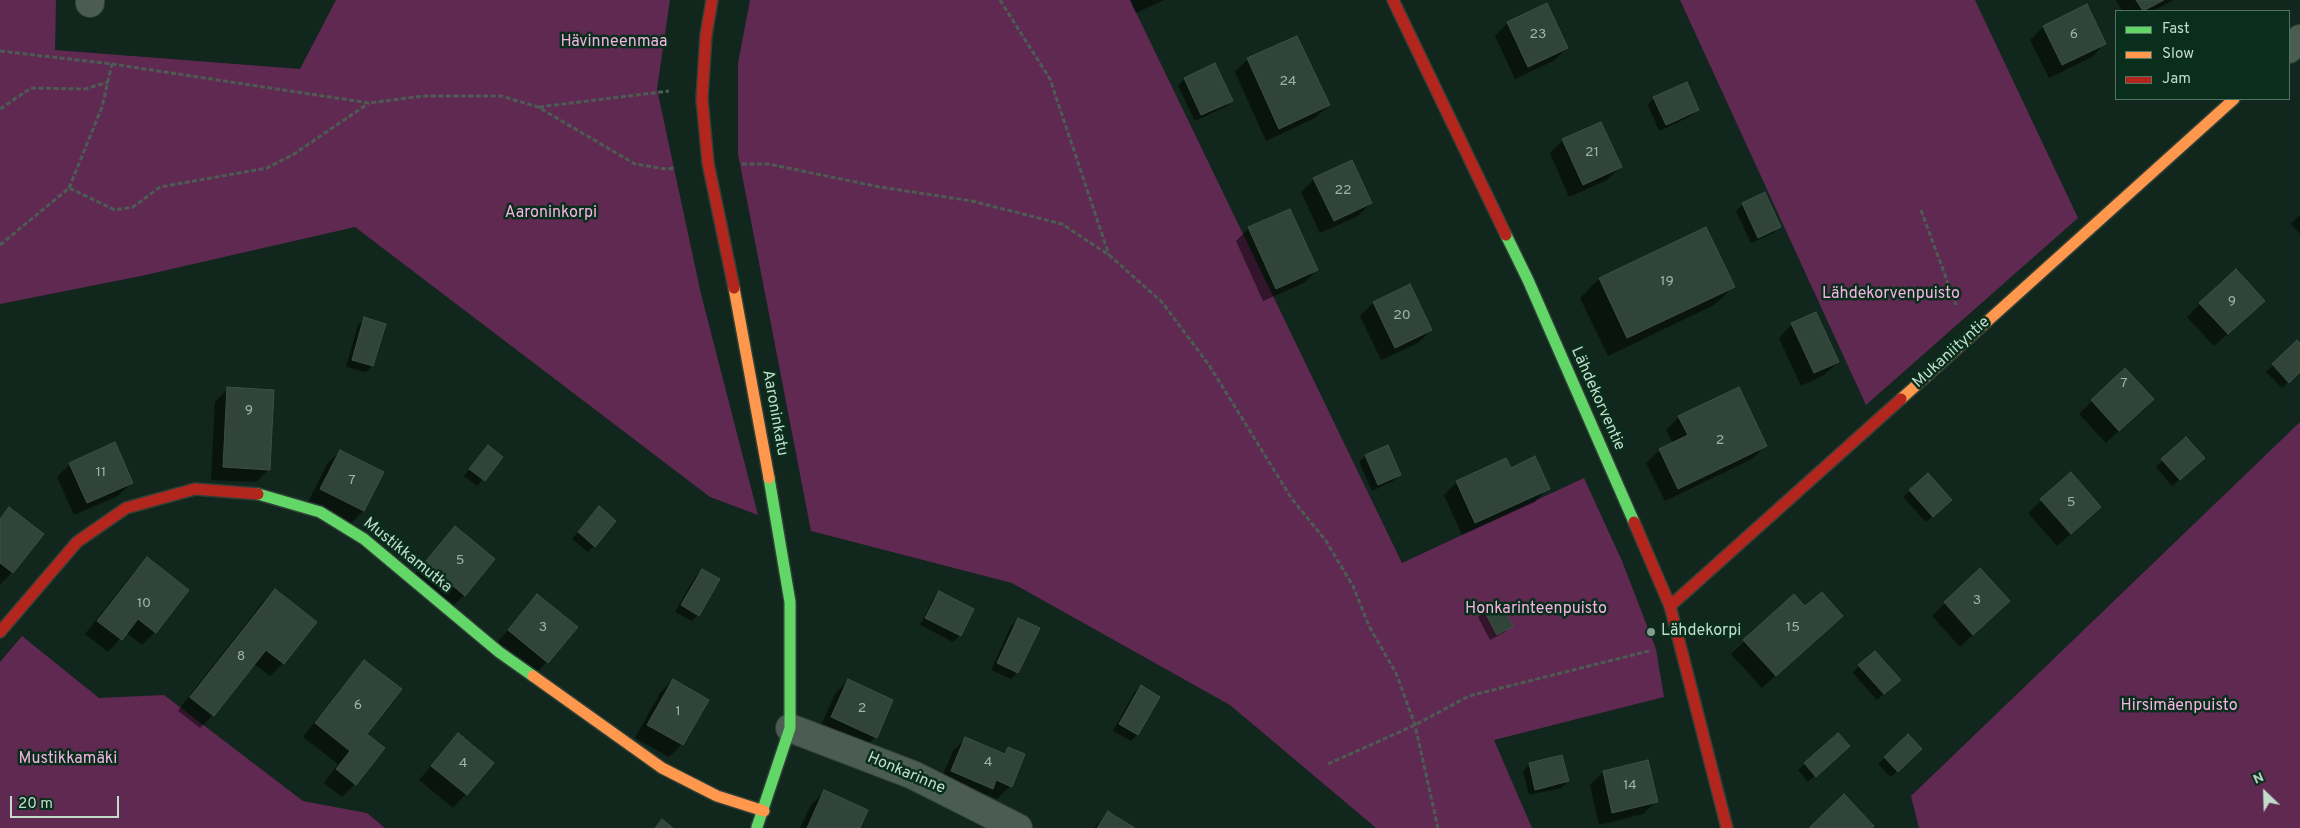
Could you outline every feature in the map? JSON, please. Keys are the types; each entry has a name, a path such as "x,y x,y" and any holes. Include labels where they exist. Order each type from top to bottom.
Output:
{"street":[{"name":"Aaroninkatu","path":"712,0 706,35 702,99 708,163 751,374 790,602 790,728 764,812 756,828"},
{"name":"Lähdekorventie","path":"1393,0 1528,280 1670,606 1727,828"},
{"path":"2290,48 2300,39"},
{"name":"Mukaniityntie","path":"1670,606 2233,100"},
{"name":"Mustikkamutka","path":"0,632 77,542 126,508 195,489 258,494 320,512 364,539 499,652 662,768 717,796 764,812"},
{"name":"Honkarinne","path":"790,728 913,775 1018,828"}],"path":[{"path":"1000,0 1050,79 1109,255"},
{"path":"0,51 112,64 369,103 423,96 501,96 538,107 635,164 666,169 708,163 768,164 880,187 972,201 1062,224 1109,255 1162,302 1209,365 1292,499 1326,541 1353,586 1368,626 1396,674 1415,725 1438,828"},
{"path":"0,245 69,188 102,107 112,64"},
{"path":"0,109 31,88 85,89 108,82"},
{"path":"538,107 675,90"},
{"path":"69,188 114,210 133,207 160,187 267,168 294,154 369,103"},
{"path":"1921,210 1968,338"},
{"path":"1328,764 1415,725 1469,696 1656,649"}],"green space":[{"name":"Aaroninkorpi","path":"0,0 56,0 55,50 300,69 336,0 670,0 657,89 701,294 758,515 710,497 355,227 141,276 0,304"},
{"name":"Honkarinteenpuisto","path":"750,0 1130,0 1402,563 1584,478 1622,561 1656,649 1664,697 1494,740 1532,828 1376,828 1230,705 1012,583 811,531 738,154 738,63"},
{"name":"Lähdekorvenpuisto","path":"1680,0 1975,0 2078,218 1866,405"},
{"name":"Hirsimäenpuisto","path":"2300,422 2300,828 1919,828 1911,796"},
{"name":"Mustikkamäki","path":"22,636 99,698 164,695 303,801 367,813 385,828 0,828 0,662"}],"building":[{"path":"2136,0 2164,0 2145,10 2142,10"},
{"path":"1547,3 1568,48 1528,67 1507,22"},
{"path":"2087,4 2106,44 2062,65 2043,26"},
{"path":"1297,36 1330,105 1279,129 1247,58"},
{"path":"1215,63 1233,101 1201,115 1184,78"},
{"path":"1687,82 1699,110 1666,125 1653,97"},
{"path":"1601,122 1622,167 1583,185 1562,139"},
{"path":"1352,160 1372,203 1334,221 1313,178"},
{"path":"1765,192 1781,227 1758,238 1742,203"},
{"path":"1290,209 1318,270 1276,289 1248,227"},
{"path":"1706,227 1735,287 1627,338 1599,278"},
{"path":"2236,269 2265,301 2228,334 2199,303"},
{"path":"1410,284 1432,330 1395,348 1373,302"},
{"path":"1816,312 1839,362 1814,373 1791,323"},
{"path":"364,317 386,324 373,366 352,360"},
{"path":"2297,340 2300,343 2300,372 2289,383 2272,364"},
{"path":"2125,368 2154,399 2119,431 2091,400"},
{"path":"227,387 274,390 270,470 223,467"},
{"path":"1739,387 1767,446 1678,489 1659,449 1688,435 1678,416"},
{"path":"2186,437 2205,458 2180,480 2161,459"},
{"path":"115,442 133,483 87,503 69,463"},
{"path":"488,445 503,457 485,481 469,469"},
{"path":"1388,445 1401,475 1378,485 1365,455"},
{"path":"340,450 384,472 364,511 320,489"},
{"path":"1535,456 1550,489 1475,523 1456,481 1506,458 1511,468"},
{"path":"2071,472 2101,507 2071,534 2040,499"},
{"path":"1928,473 1952,500 1933,517 1909,490"},
{"path":"599,506 616,521 595,547 578,532"},
{"path":"9,507 44,534 13,573 0,563 0,519"},
{"path":"455,526 495,559 465,596 425,562"},
{"path":"147,557 189,590 156,633 138,619 122,640 97,621"},
{"path":"1980,568 2010,601 1973,635 1944,602"},
{"path":"702,569 720,579 699,616 681,605"},
{"path":"275,589 317,622 284,664 266,650 214,716 190,697"},
{"path":"939,591 974,609 961,636 925,618"},
{"path":"1822,592 1843,616 1776,676 1743,640 1794,594 1805,606"},
{"path":"537,594 578,627 548,663 508,630"},
{"path":"1500,601 1513,626 1497,635 1484,610"},
{"path":"1018,618 1040,628 1018,673 997,663"},
{"path":"1875,651 1901,680 1884,694 1858,665"},
{"path":"364,660 402,689 367,734 385,748 356,785 336,769 350,751 315,723"},
{"path":"673,679 709,700 683,745 647,725"},
{"path":"848,679 893,700 877,738 831,717"},
{"path":"1141,685 1160,697 1138,735 1119,724"},
{"path":"458,733 494,763 467,795 431,766"},
{"path":"1838,733 1850,746 1816,777 1804,763"},
{"path":"1908,734 1922,749 1898,772 1884,757"},
{"path":"965,737 1005,754 1008,747 1025,754 1012,787 996,780 993,789 951,771"},
{"path":"1562,755 1569,781 1535,790 1529,763"},
{"path":"1648,760 1658,802 1612,813 1603,771"},
{"path":"824,790 868,810 860,828 807,828"},
{"path":"1844,794 1874,826 1872,828 1809,828"},
{"path":"1108,811 1112,814 1135,828 1097,828"},
{"path":"662,819 673,828 655,828"}],"traffic: fast":[{"path":"1506,235 1528,280 1634,522"},
{"path":"757,827 790,728 790,602 769,478"},
{"path":"258,494 320,512 364,539 499,652 533,676"}],"traffic: slow":[{"path":"1901,399 2233,100"},
{"path":"734,288 769,478"},
{"path":"533,676 662,768 717,796 764,811"}],"traffic: jam":[{"path":"712,0 706,35 702,99 708,163 734,288"},
{"path":"1393,0 1506,235"},
{"path":"1670,606 1901,399"},
{"path":"0,632 77,542 126,508 195,489 258,494"},
{"path":"1634,522 1670,606 1727,828"}],"place":[{"name":"Lähdekorpi","path":"1651,632"}],"park label":[{"name":"Hävinneenmaa","path":"614,43"}]}
